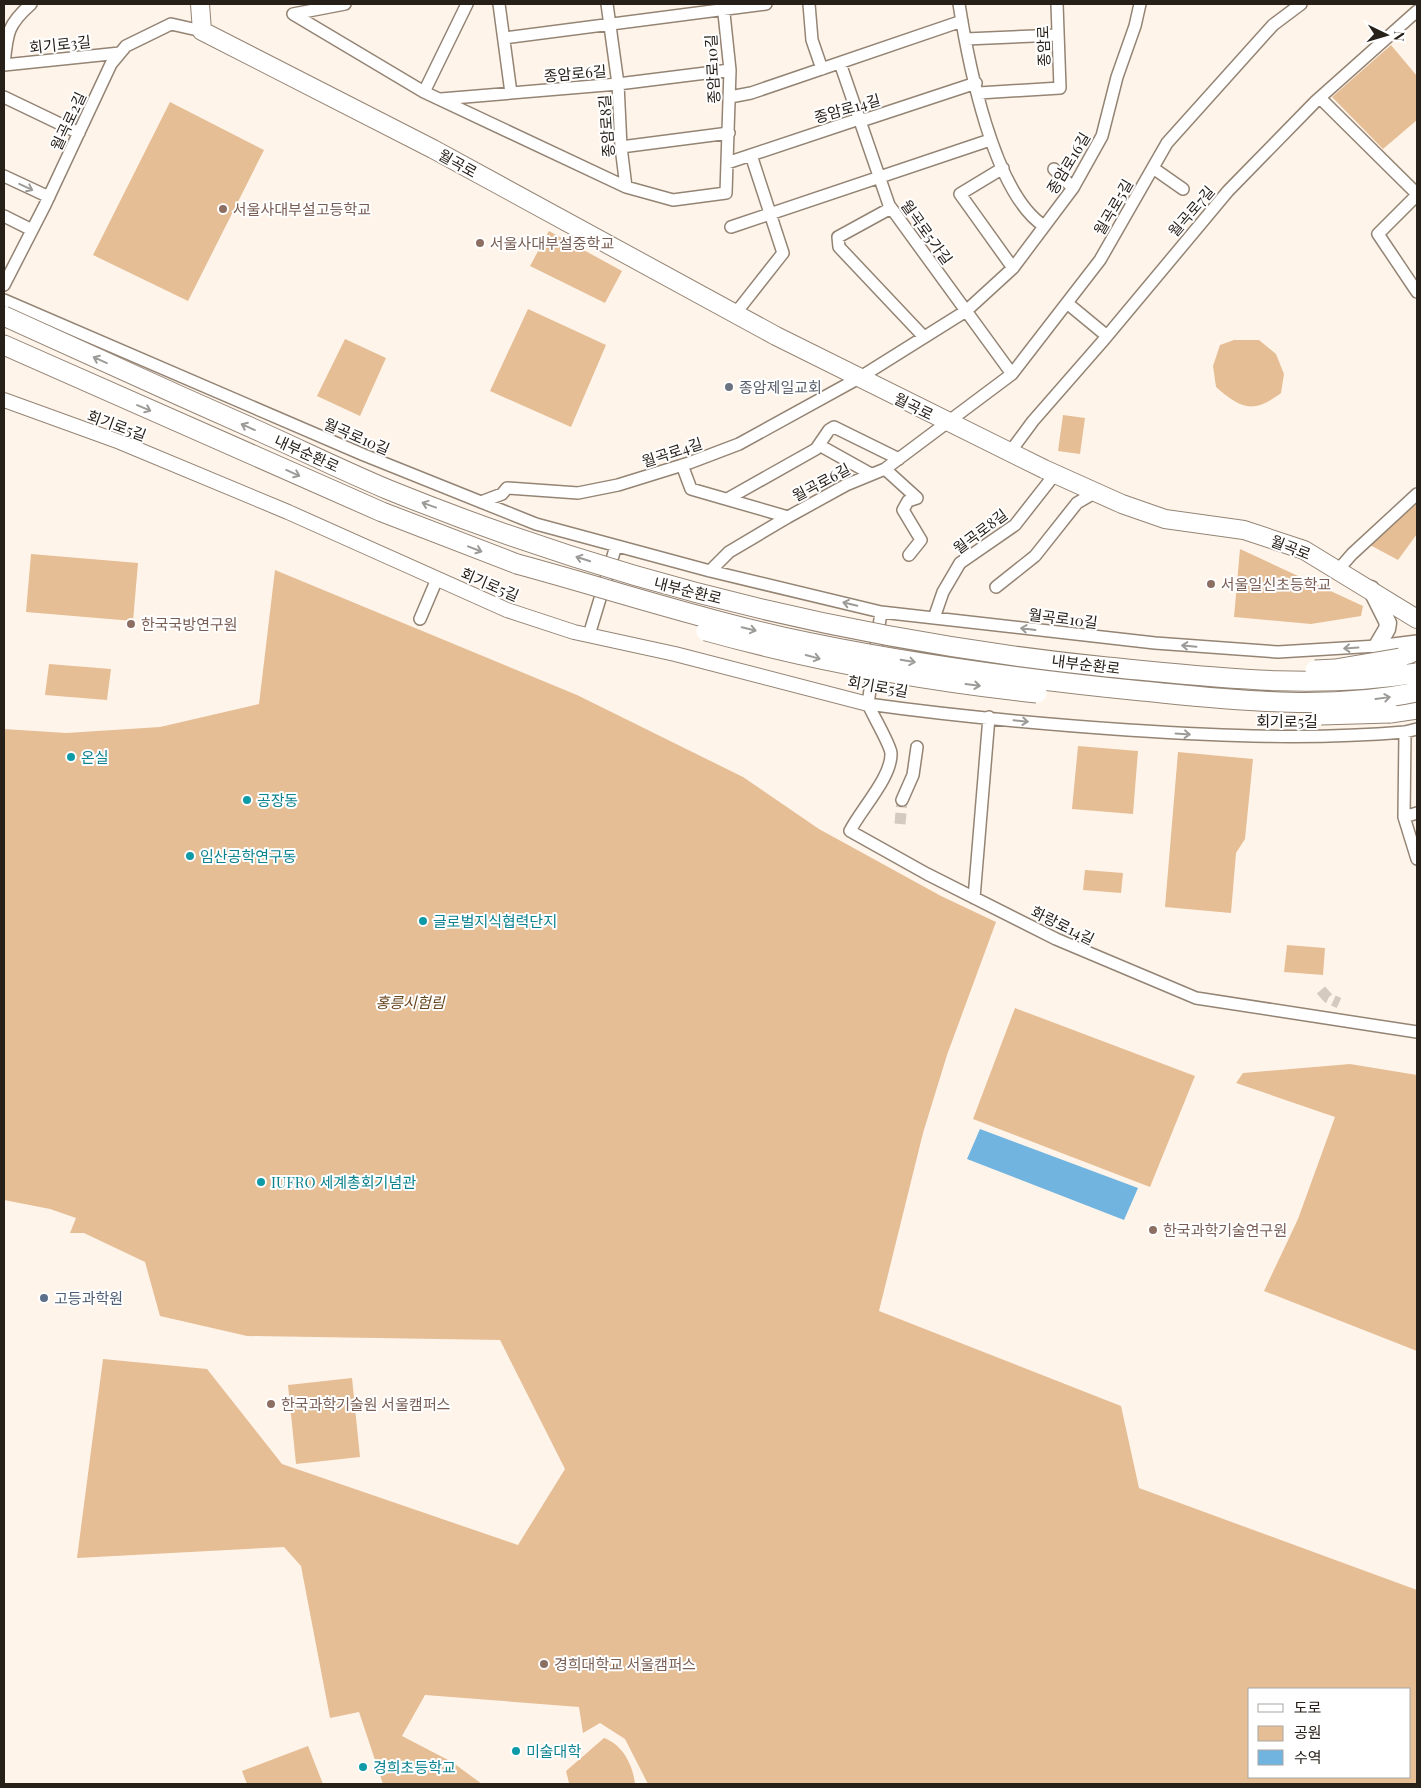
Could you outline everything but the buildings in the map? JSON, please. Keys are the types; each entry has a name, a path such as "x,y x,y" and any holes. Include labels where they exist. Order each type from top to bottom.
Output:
{"highway":[{"name":"내부순환로","path":"4,316 389,490 528,541 646,580 807,620 955,648 1084,664 1254,682 1364,680 1417,673"},
{"name":"내부순환로","path":"4,345 382,512 517,564 682,612 782,636 890,658 994,674 1204,697 1296,704 1369,700 1417,692"},
{"path":"517,564 550,583 593,597 755,644 860,667 995,688 1268,715 1417,714"},
{"path":"646,580 939,632 1054,648 1229,666 1285,671 1335,669 1409,654"},
{"path":"1390,713 1417,708"}],"main road":[{"path":"200,4 202,31"},
{"name":"월곡로","path":"202,31 433,149 735,314 859,378 1055,474 1164,519 1244,530 1304,550 1371,589 1417,619"},
{"path":"1371,589 1388,623 1387,629 1377,646"}],"street":[{"path":"4,65 7,29 15,18 31,4"},
{"path":"345,4 293,14 439,100 626,187"},
{"path":"424,92 467,4"},
{"path":"499,4 511,93"},
{"name":"종암로8길","path":"607,4 618,84 621,147 626,187"},
{"path":"504,38 610,25 723,6 766,4"},
{"path":"809,4 812,40 822,69"},
{"path":"959,4 990,140 1016,196 1034,220 1044,226"},
{"name":"종암로","path":"1057,4 1060,88"},
{"name":"종암로16길","path":"859,378 966,311 1014,268 1073,188 1102,136 1117,77 1135,26 1140,4"},
{"name":"월곡로5길","path":"948,422 1012,374 1100,260 1167,143 1273,25 1301,4"},
{"name":"종암로10길","path":"626,187 673,200 726,193 730,70 723,6"},
{"name":"월곡로7길","path":"1010,452 1033,421 1228,192 1320,98 1417,11"},
{"path":"730,97 751,93 962,21"},
{"name":"월곡로2길","path":"4,285 49,197 111,64 126,46 171,24 202,31"},
{"path":"966,39 1058,35"},
{"name":"회기로3길","path":"4,65 120,53"},
{"name":"월곡로5가길","path":"840,63 878,176 891,208 1012,374"},
{"name":"종암로6길","path":"439,100 618,84 730,70"},
{"name":"종암로14길","path":"727,163 859,118 867,119 977,88 1060,88"},
{"path":"4,97 79,132"},
{"path":"1320,98 1417,195 1378,234 1417,292"},
{"path":"621,147 729,133"},
{"path":"731,227 878,176 990,140"},
{"path":"735,314 783,253 751,155"},
{"path":"1003,168 960,194 1014,268"},
{"path":"1153,168 1183,189"},
{"path":"1054,169 1073,188"},
{"path":"4,176 49,197"},
{"path":"891,208 838,237 838,247 924,337"},
{"path":"4,216 32,230"},
{"name":"월곡로10길","path":"4,300 364,456 536,524 710,571 881,612 1078,636 1234,650 1278,652 1377,646 1417,641"},
{"path":"1067,303 1107,336"},
{"name":"월곡로4길","path":"481,502 502,494 507,488 578,493 618,485 682,465 739,444 859,378"},
{"name":"회기로5길","path":"4,400 120,442 288,512 506,610 589,635 675,654 868,704 1063,726 1232,737 1313,738 1405,732 1417,729"},
{"name":"월곡로6길","path":"682,465 690,490 729,498 788,517 846,484 885,469 948,422"},
{"name":"월곡로6길","path":"729,498 816,449 829,430 834,427 898,459"},
{"name":"월곡로6길","path":"819,445 871,474"},
{"path":"885,469 917,498 908,501 903,510 920,540 909,555"},
{"name":"월곡로8길","path":"934,618 943,592 960,563 1014,525 1055,474"},
{"path":"996,587 1035,556 1077,504 1096,492"},
{"path":"1338,570 1352,554 1417,494"},
{"path":"710,571 729,552 788,517"},
{"path":"589,635 616,546"},
{"path":"420,619 437,579"},
{"path":"868,704 881,612"},
{"name":"화랑로14길","path":"868,704 891,752 886,775 858,815 850,831 974,898 1103,961 1196,998 1417,1032"},
{"path":"974,898 989,717"},
{"path":"1405,732 1404,817 1417,859"},
{"path":"902,800 913,776 917,747"},
{"path":"1404,817 1417,813"}],"green space":[{"path":"1391,45 1417,76 1417,120 1383,149 1332,97"},
{"path":"170,102 264,150 188,301 93,255"},
{"path":"549,231 622,271 605,303 530,266"},
{"path":"528,309 606,345 571,427 490,391"},
{"path":"345,339 386,358 360,416 317,396"},
{"path":"1234,340 1259,340 1276,354 1284,374 1281,393 1263,404 1247,406 1233,400 1216,387 1213,366 1220,345"},
{"path":"1063,415 1085,418 1080,454 1058,451"},
{"path":"1417,503 1417,534 1398,560 1370,545"},
{"path":"1240,549 1363,606 1361,616 1311,624 1234,617"},
{"path":"31,554 138,563 133,621 26,612"},
{"name":"홍릉시험림","path":"275,570 577,695 743,777 819,829 941,896 996,922 947,1055 923,1133 879,1311 1121,1406 1139,1488 1417,1590 1417,1784 648,1784 625,1739 600,1723 583,1733 579,1707 425,1695 402,1736 452,1762 482,1784 383,1784 359,1712 330,1718 301,1566 284,1547 77,1558 103,1359 207,1369 282,1464 518,1545 565,1469 500,1340 247,1336 160,1316 145,1262 84,1233 70,1233 76,1218 50,1209 4,1200 4,729 66,733 160,727 259,704"},
{"path":"49,664 111,669 107,700 45,695"},
{"path":"1078,746 1138,751 1133,814 1072,809"},
{"path":"1178,752 1253,759 1245,839 1236,853 1231,913 1165,907"},
{"path":"1085,870 1123,873 1121,893 1083,890"},
{"path":"1287,945 1325,948 1323,975 1284,972"},
{"path":"1015,1008 1195,1076 1150,1187 973,1119"},
{"path":"1350,1064 1417,1075 1417,1351 1264,1291 1298,1219 1335,1117 1236,1083 1243,1073"},
{"path":"352,1378 360,1457 296,1464 288,1385"},
{"path":"604,1738 617,1745 626,1756 635,1784 557,1784 569,1783 566,1771"},
{"path":"308,1746 323,1784 247,1784 242,1771"}],"water":[{"path":"980,1129 1138,1188 1124,1220 967,1159"}],"pier":[{"path":"4,328 459,527 546,558 608,577 1151,680 1245,691 1313,688 1417,679 1417,690 1244,700 876,654 542,570 4,345"}],"tunnel":[{"path":"900,824 902,800"},
{"path":"1321,990 1328,998 1339,1003"}],"place":[{"name":"서울사대부설고등학교","path":"223,209"},
{"name":"서울사대부설중학교","path":"480,243"},
{"name":"종암제일교회","path":"729,387"},
{"name":"서울일신초등학교","path":"1211,584"},
{"name":"한국국방연구원","path":"131,624"},
{"name":"온실","path":"71,757"},
{"name":"공장동","path":"247,800"},
{"name":"임산공학연구동","path":"190,856"},
{"name":"글로벌지식협력단지","path":"423,921"},
{"name":"IUFRO 세계총회기념관","path":"261,1182"},
{"name":"한국과학기술연구원","path":"1153,1230"},
{"name":"고등과학원","path":"44,1298"},
{"name":"한국과학기술원 서울캠퍼스","path":"271,1404"},
{"name":"경희대학교 서울캠퍼스","path":"544,1664"},
{"name":"미술대학","path":"516,1751"},
{"name":"경희초등학교","path":"363,1767"}]}
